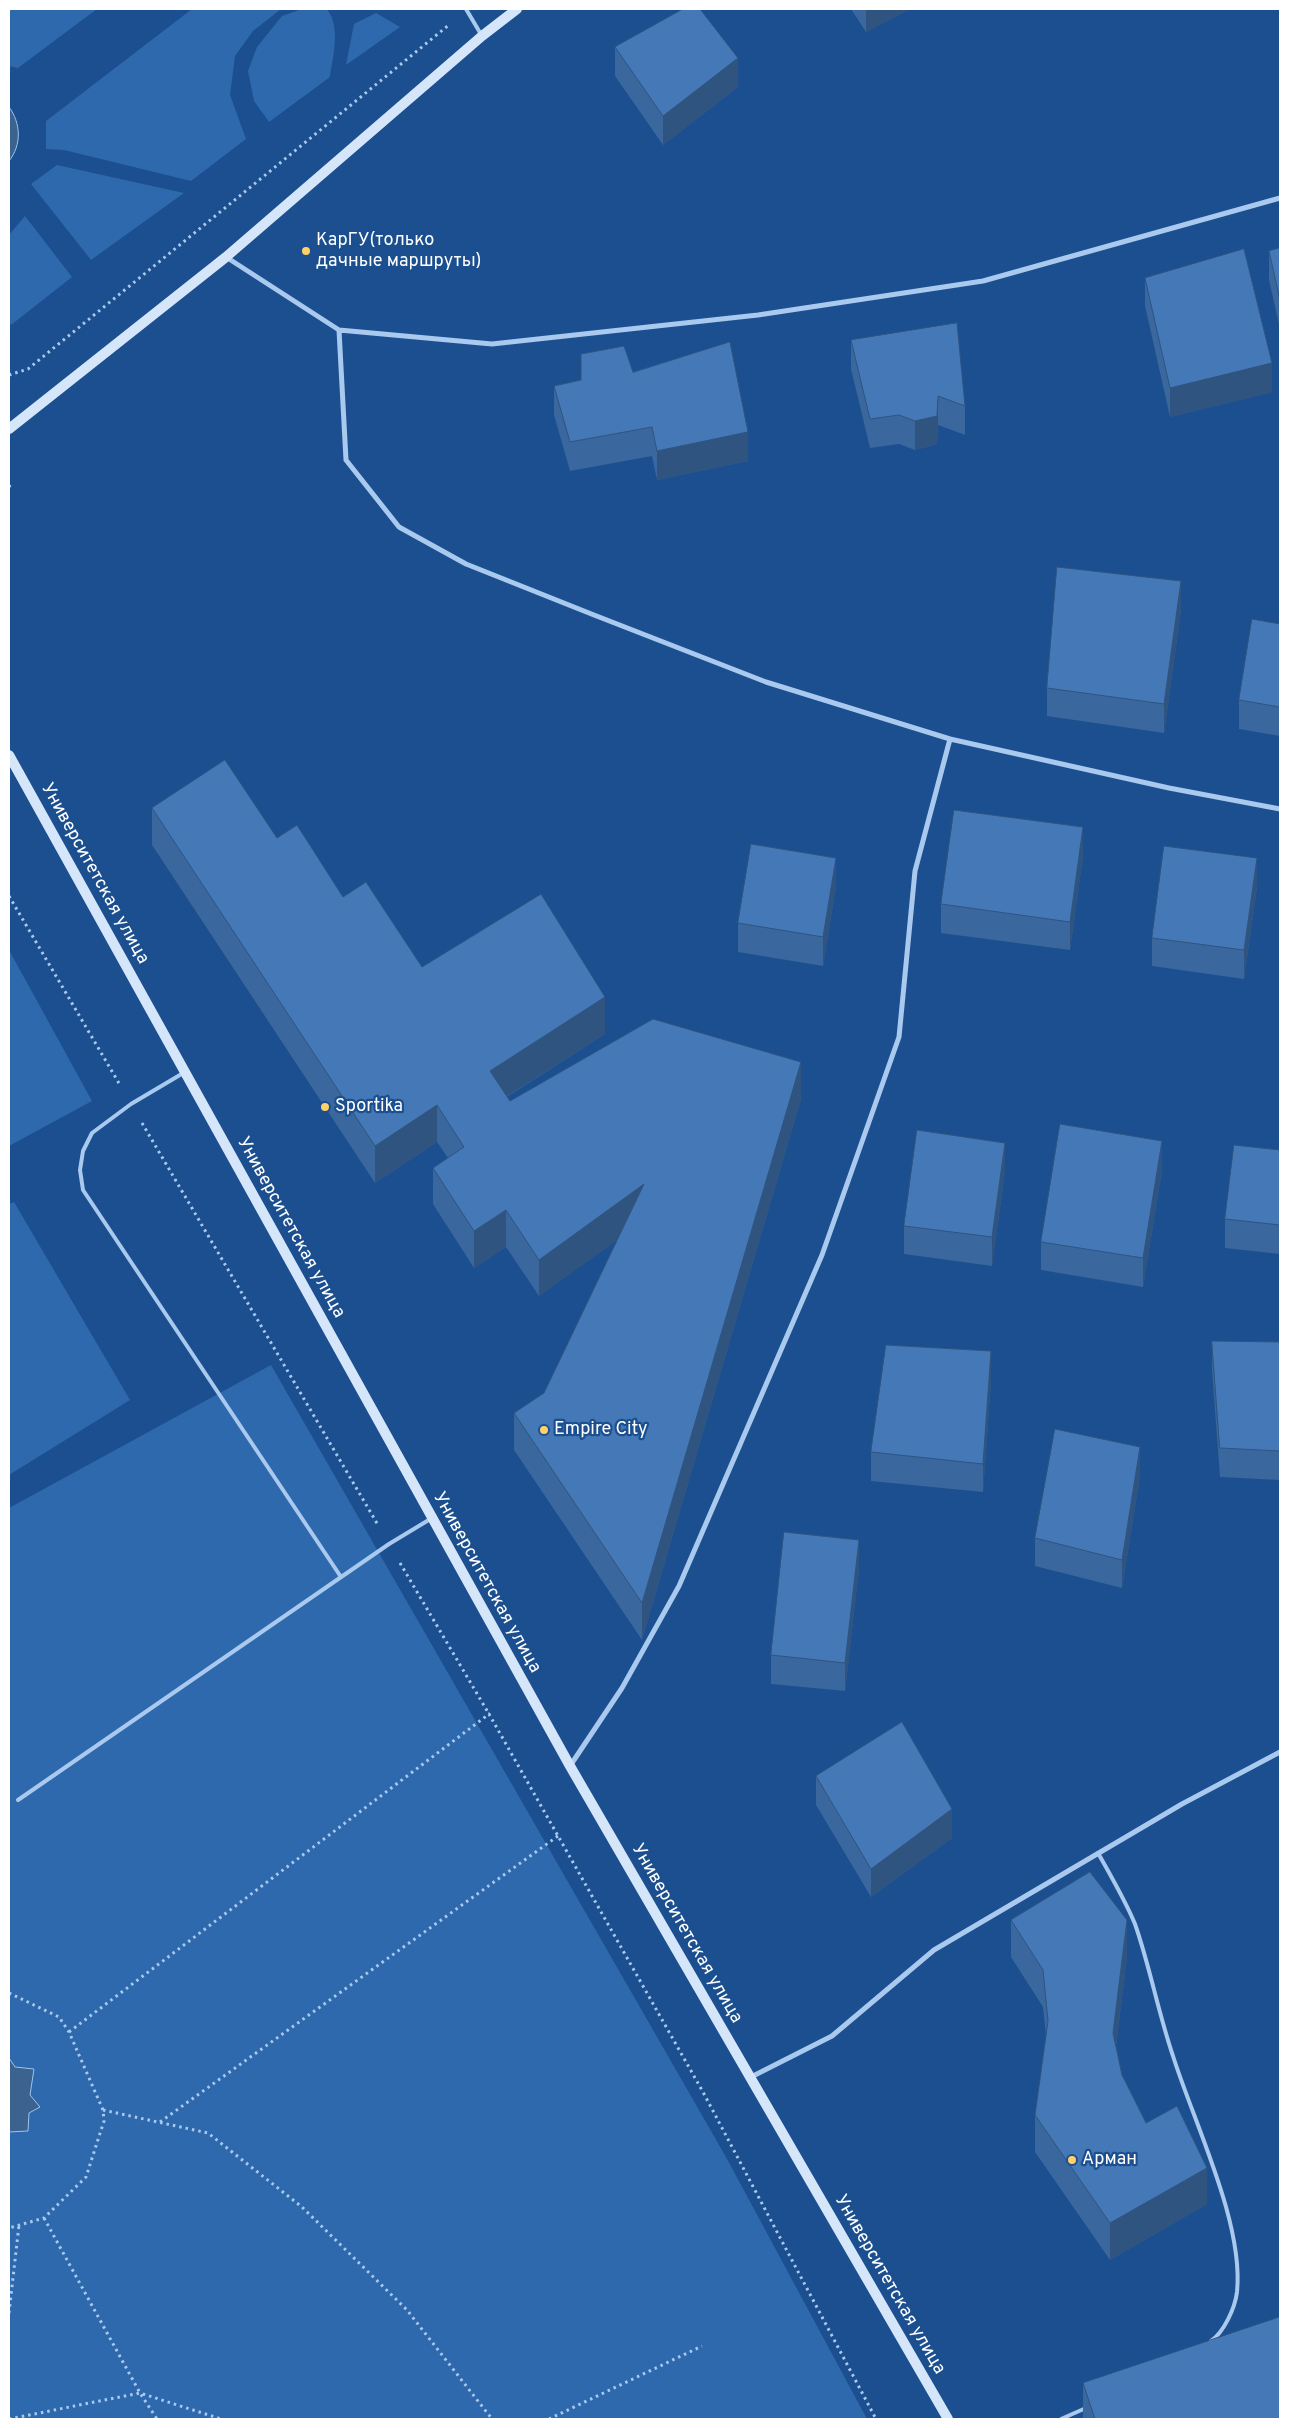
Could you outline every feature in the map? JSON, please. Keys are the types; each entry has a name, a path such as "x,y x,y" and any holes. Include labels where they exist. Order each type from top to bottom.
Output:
{"main road":[{"path":"9,429 226,257 482,36 517,9"},
{"name":"Университетская улица","path":"9,755 570,1766 948,2419"}],"street":[{"path":"226,257 339,330 492,344 758,315 983,281 1280,198"},
{"path":"339,330 346,460 399,527 466,564 766,682 950,739 1169,788 1280,809"},
{"path":"570,1766 622,1688 679,1586 822,1255 899,1037 915,871 950,739"},
{"path":"751,2077 832,2036 934,1950 1182,1804 1280,1752"}],"lane":[{"path":"466,10 482,36"},
{"path":"185,1072 132,1104 92,1132 83,1151 80,1170 83,1190 341,1576"},
{"path":"18,1800 341,1576 432,1518"},
{"path":"1098,1853 1134,1924 1172,2055 1229,2218 1236,2265 1237,2294 1228,2319 1218,2337 1209,2342"},
{"path":"1062,2419 1088,2406"}],"path":[{"path":"9,376 28,369 466,10"},
{"path":"9,487 11,483"},
{"path":"9,896 489,1714 703,2092 876,2419"},
{"path":"69,2032 489,1714"},
{"path":"159,2122 558,1836"},
{"path":"9,1993 59,2016 69,2032 103,2110 104,2121 86,2177 44,2218 9,2228"},
{"path":"103,2110 208,2133 302,2208 407,2310 492,2419"},
{"path":"44,2218 140,2393 157,2419"},
{"path":"9,2314 19,2225"},
{"path":"549,2419 702,2346"},
{"path":"9,2419 140,2393 221,2419"}],"shaded area":[{"path":"9,9 97,9 18,68 9,66"},
{"path":"192,9 281,9 253,31 235,56 230,95 246,139 191,181 64,150 46,149 46,121"},
{"path":"302,9 327,9 331,16 334,25 335,42 330,77 269,122 254,101 248,71 257,47 282,16"},
{"path":"376,13 400,27 346,65 354,24"},
{"path":"9,107 18,127 18,141 9,161"},
{"path":"57,165 184,193 91,260 31,184"},
{"path":"25,216 72,277 11,325 9,319 9,235"},
{"path":"9,950 92,1101 9,1146"},
{"path":"14,1202 130,1400 9,1475 9,1204"},
{"path":"271,1365 726,2157 867,2419 9,2419 9,1508"},
{"path":"9,2058 15,2067 34,2069 30,2095 40,2107 29,2113 28,2131 9,2132"}],"building":[{"path":"683,9 700,9 738,58 663,116 615,47"},
{"path":"1280,248 1280,300 1269,251"},
{"path":"1244,249 1272,363 1170,388 1145,278"},
{"path":"957,323 965,406 938,396 937,416 915,421 899,415 870,419 851,340"},
{"path":"730,342 748,432 657,451 652,427 570,442 554,386 581,380 581,354 624,346 633,372"},
{"path":"1057,567 1181,581 1164,704 1047,688"},
{"path":"1252,619 1280,624 1280,707 1239,700"},
{"path":"225,760 277,838 297,825 343,897 366,882 422,967 541,894 605,997 490,1071 510,1101 653,1019 801,1062 642,1603 514,1413 544,1393 644,1184 539,1260 506,1210 474,1231 433,1168 464,1147 437,1105 375,1146 152,808"},
{"path":"954,810 1083,827 1070,922 941,904"},
{"path":"751,844 836,858 823,937 738,923"},
{"path":"1164,846 1257,858 1244,950 1152,938"},
{"path":"1060,1124 1162,1141 1143,1258 1041,1242"},
{"path":"917,1130 1005,1143 992,1237 904,1226"},
{"path":"1234,1145 1280,1150 1280,1225 1225,1219"},
{"path":"1212,1341 1280,1342 1280,1451 1220,1448"},
{"path":"886,1345 991,1351 983,1464 871,1452"},
{"path":"1055,1429 1140,1447 1122,1560 1035,1538"},
{"path":"784,1532 859,1540 845,1663 771,1655"},
{"path":"902,1722 952,1809 871,1869 816,1776"},
{"path":"1090,1872 1127,1920 1113,2033 1122,2075 1146,2123 1177,2106 1207,2168 1110,2223 1035,2115 1048,2021 1043,1970 1011,1920"},
{"path":"1280,2317 1280,2419 1095,2419 1083,2383"}],"place":[{"name":"КарГУ(только дачные маршруты)","path":"306,251"},
{"name":"Sportika","path":"325,1107"},
{"name":"Empire City","path":"544,1430"},
{"name":"Арман","path":"1072,2160"}]}
